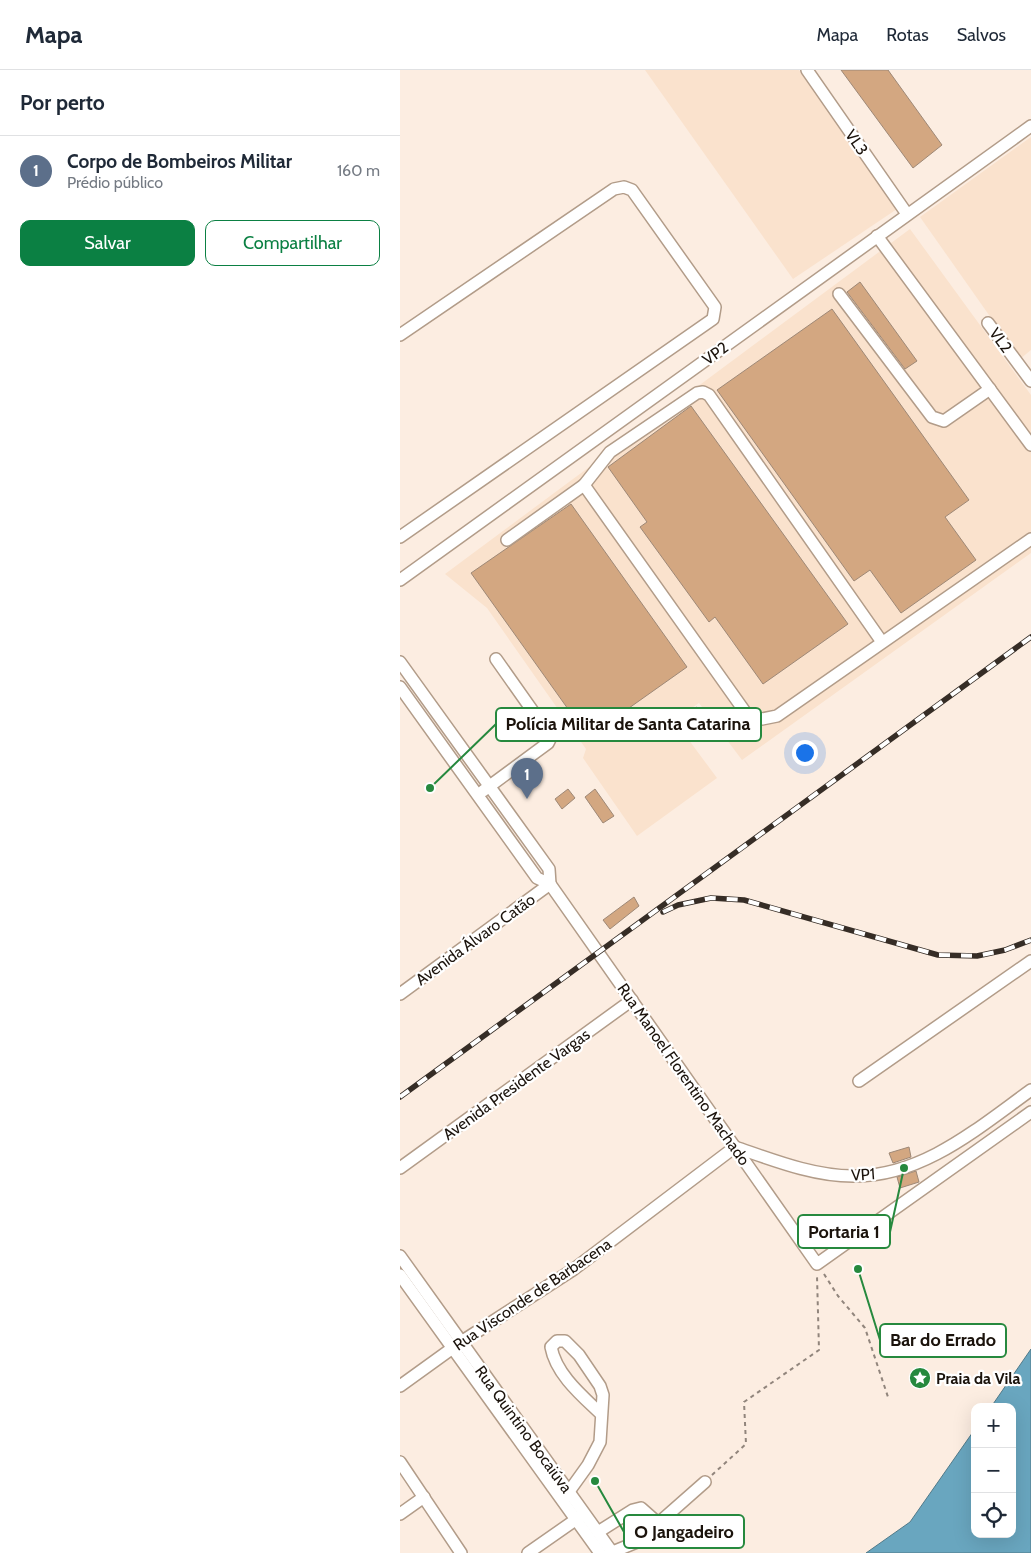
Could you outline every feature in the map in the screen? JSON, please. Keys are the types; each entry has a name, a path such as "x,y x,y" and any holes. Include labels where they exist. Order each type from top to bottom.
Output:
{"street":[{"name":"VL3","path":"808,70 907,214"},
{"name":"VP2","path":"400,580 1031,126"},
{"path":"400,335 614,189 624,187 632,190 715,307 713,319 400,537"},
{"path":"877,236 1031,445"},
{"path":"839,294 932,417 944,420 990,388"},
{"name":"VL2","path":"988,323 1031,381"},
{"path":"507,540 584,484 610,452 697,393 703,392 709,395 882,642"},
{"path":"584,484 748,716 762,719 777,716 1031,539"},
{"path":"478,796 548,743 551,737 496,659"},
{"name":"Rua Manoel Florentino Machado","path":"400,662 548,870 550,884 817,1264"},
{"name":"Rua Manoel Florentino Machado","path":"400,688 537,878 550,884"},
{"path":"449,755 460,746"},
{"name":"Avenida Álvaro Catão","path":"400,994 550,884"},
{"path":"859,1081 1031,961"},
{"name":"Avenida Presidente Vargas","path":"400,1168 632,1000"},
{"name":"VP1","path":"736,1147 826,1174 854,1176 887,1172 916,1163 952,1147 1031,1090"},
{"path":"817,1264 1031,1112"},
{"name":"Rua Visconde de Barbacena","path":"400,1386 457,1345 574,1269 736,1147"},
{"name":"Rua Quintino Bocaiúva","path":"400,1256 406,1277 566,1496 580,1516 600,1553"},
{"path":"566,1496 588,1465 600,1442 600,1413 603,1395 600,1386 579,1355 565,1341 557,1340 551,1347 553,1361 577,1391 600,1413"},
{"path":"400,1462 461,1553"},
{"path":"611,1552 637,1542 705,1482"},
{"path":"400,1514 424,1497"},
{"path":"598,1532 633,1510 641,1508 658,1523"},
{"path":"528,1553 580,1516"},
{"name":"Rua Quintino Bocaiúva","path":"580,1516 598,1532 611,1552"}],"path":[{"path":"817,1264 838,1296 865,1328 888,1397"},
{"path":"705,1482 746,1444 744,1402 819,1350 817,1264"}],"shaded area":[{"path":"645,70 799,70 897,209 793,279"},
{"path":"1031,137 1031,350 1020,359 920,217"},
{"path":"910,229 1031,395 1031,553 742,760 699,703 674,720 717,778 637,836 583,758 586,749 487,608 445,574"}],"water":[{"path":"1031,1349 1031,1553 866,1553 910,1522 971,1435 971,1538 1016,1538 1016,1403 994,1403"}],"building":[{"path":"841,70 888,70 942,145 913,168"},
{"path":"860,282 917,361 905,369 847,292"},
{"path":"832,309 969,500 945,517 976,560 901,613 870,570 854,581 717,390"},
{"path":"691,406 848,624 763,684 715,617 709,622 640,527 647,522 608,467"},
{"path":"571,504 687,667 588,737 471,573"},
{"path":"697,707 705,719 685,732 677,720"},
{"path":"568,789 575,798 562,809 555,799"},
{"path":"595,789 614,816 603,823 585,797"},
{"path":"634,897 639,906 610,929 603,920"},
{"path":"909,1147 911,1157 893,1163 889,1153"},
{"path":"916,1171 919,1182 900,1188 897,1177"}],"railway":[{"path":"400,1097 1031,637"},
{"path":"663,912 678,905 711,898 744,900 938,955 977,956 1005,950 1031,940"}],"place":[{"name":"Polícia Militar de Santa Catarina","path":"430,788"},
{"name":"Corpo de Bombeiros Militar","path":"527,799"},
{"name":"Portaria 1","path":"904,1168"},
{"name":"Bar do Errado","path":"858,1269"},
{"name":"Praia da Vila","path":"920,1378"},
{"name":"O Jangadeiro","path":"595,1481"}]}
